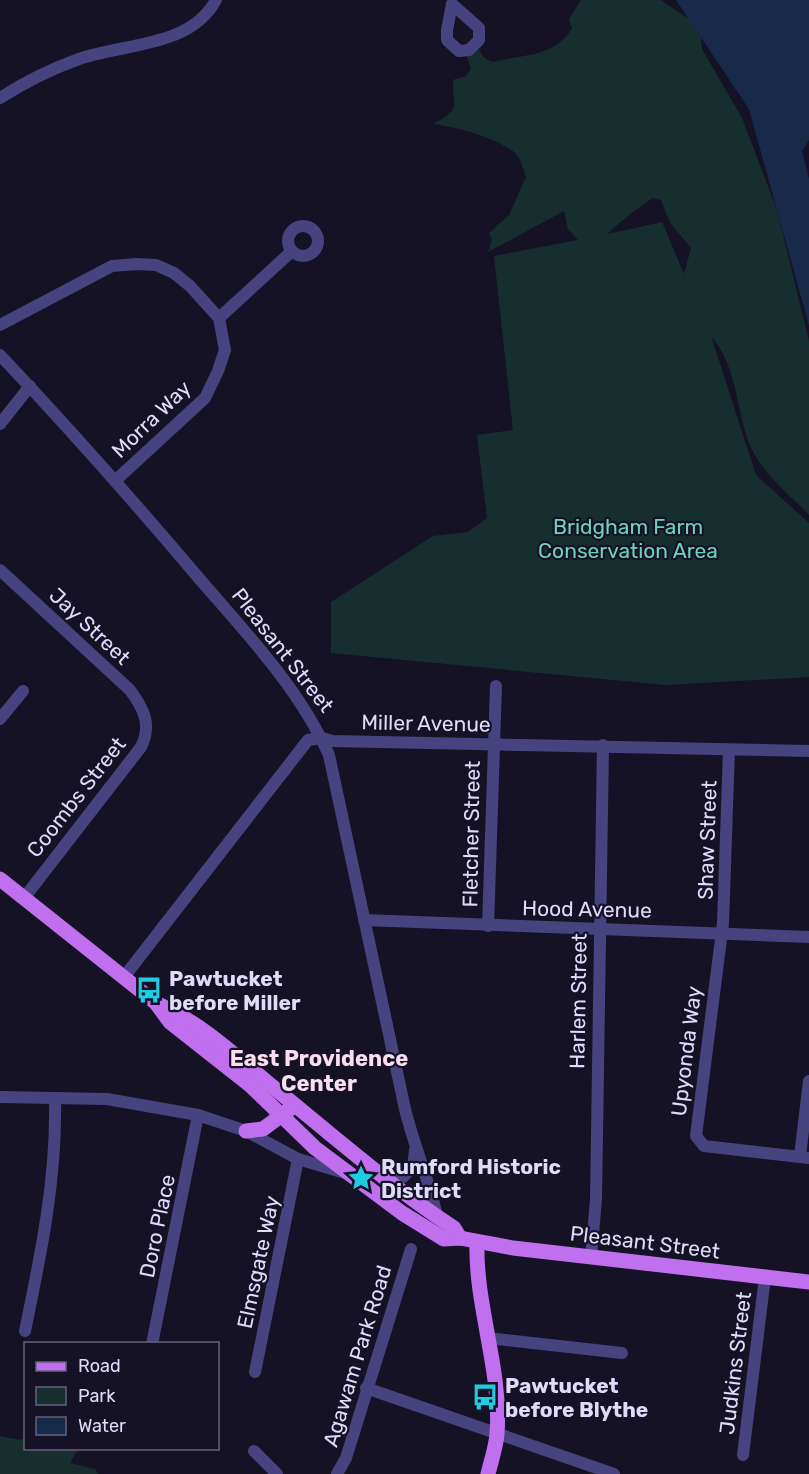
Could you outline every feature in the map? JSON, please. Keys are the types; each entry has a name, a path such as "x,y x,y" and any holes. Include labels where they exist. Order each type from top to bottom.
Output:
{"main road":[{"path":"0,879 156,1003 179,1013 390,1181 454,1228 460,1238"},
{"name":"Pleasant Street","path":"156,1003 170,1022 250,1085 315,1148 402,1213 444,1239 460,1238 591,1257 809,1282"},
{"path":"246,1131 262,1129 283,1115 294,1104"},
{"path":"477,1242 476,1270 495,1392 497,1433 488,1474"}],"street":[{"path":"0,98 23,84 80,58 178,34 196,23 216,0"},
{"path":"0,325 112,266 137,264 156,265 174,273 190,286 219,318 292,251"},
{"name":"Morra Way","path":"116,480 205,398 225,350 219,318"},
{"name":"Pleasant Street","path":"0,355 116,480 274,667 316,725 329,755 415,1148 428,1179 437,1216"},
{"path":"0,424 30,386"},
{"name":"Jay Street","path":"0,570 130,690 146,716"},
{"name":"Fletcher Street","path":"488,926 496,686"},
{"path":"0,719 23,691"},
{"name":"Coombs Street","path":"24,898 141,747 147,734 146,716"},
{"path":"124,977 308,740 321,738"},
{"name":"Miller Avenue","path":"321,738 333,741 809,751"},
{"name":"Harlem Street","path":"591,1257 596,1199 598,928 603,745"},
{"name":"Shaw Street","path":"721,932 729,750"},
{"name":"Hood Avenue","path":"364,920 809,937"},
{"name":"Upyonda Way","path":"721,932 696,1136 704,1146 805,1157"},
{"path":"805,1157 809,1081"},
{"path":"0,1097 107,1099 198,1115 246,1131 298,1159 347,1174"},
{"path":"25,1331 44,1243 51,1179 55,1098"},
{"name":"Doro Place","path":"152,1342 198,1115"},
{"path":"390,1181 403,1177 413,1167 415,1148"},
{"name":"Elmsgate Way","path":"255,1372 298,1159"},
{"name":"Agawam Park Road","path":"337,1474 346,1458 411,1249"},
{"name":"Judkins Street","path":"743,1455 765,1277"},
{"path":"487,1338 622,1353"},
{"path":"366,1388 614,1474"},
{"path":"254,1451 277,1474"}],"green space":[{"name":"Bridgham Farm Conservation Area","path":"581,0 661,0 700,27 702,49 742,118 777,210 809,341 809,515 766,471 753,451 744,427 731,372 726,359 711,336 756,475 809,523 809,677 666,685 331,653 331,602 433,536 468,532 487,518 477,435 513,430 494,256 578,240 568,229 564,211 488,252 492,240 489,233 509,215 526,177 520,160 506,147 486,137 433,124 448,115 454,107 453,80 466,76 471,69 465,51 478,45 483,56 493,62 547,50 565,38 572,28 569,19","holes":["653,198 661,200 670,223 691,248 684,274 662,222 608,234 649,200"]},
{"path":"0,1436 20,1440 24,1438 24,1450 77,1450 70,1463 95,1469 98,1474 0,1474"}],"water":[{"path":"676,0 809,0 809,140 802,151 809,179 809,326 749,109"}],"place":[{"name":"Pawtucket before Miller","path":"149,990"},
{"name":"Rumford Historic District","path":"361,1178"},
{"name":"Pawtucket before Blythe","path":"485,1397"}],"district":[{"name":"East Providence Center","path":"319,1070"}]}
